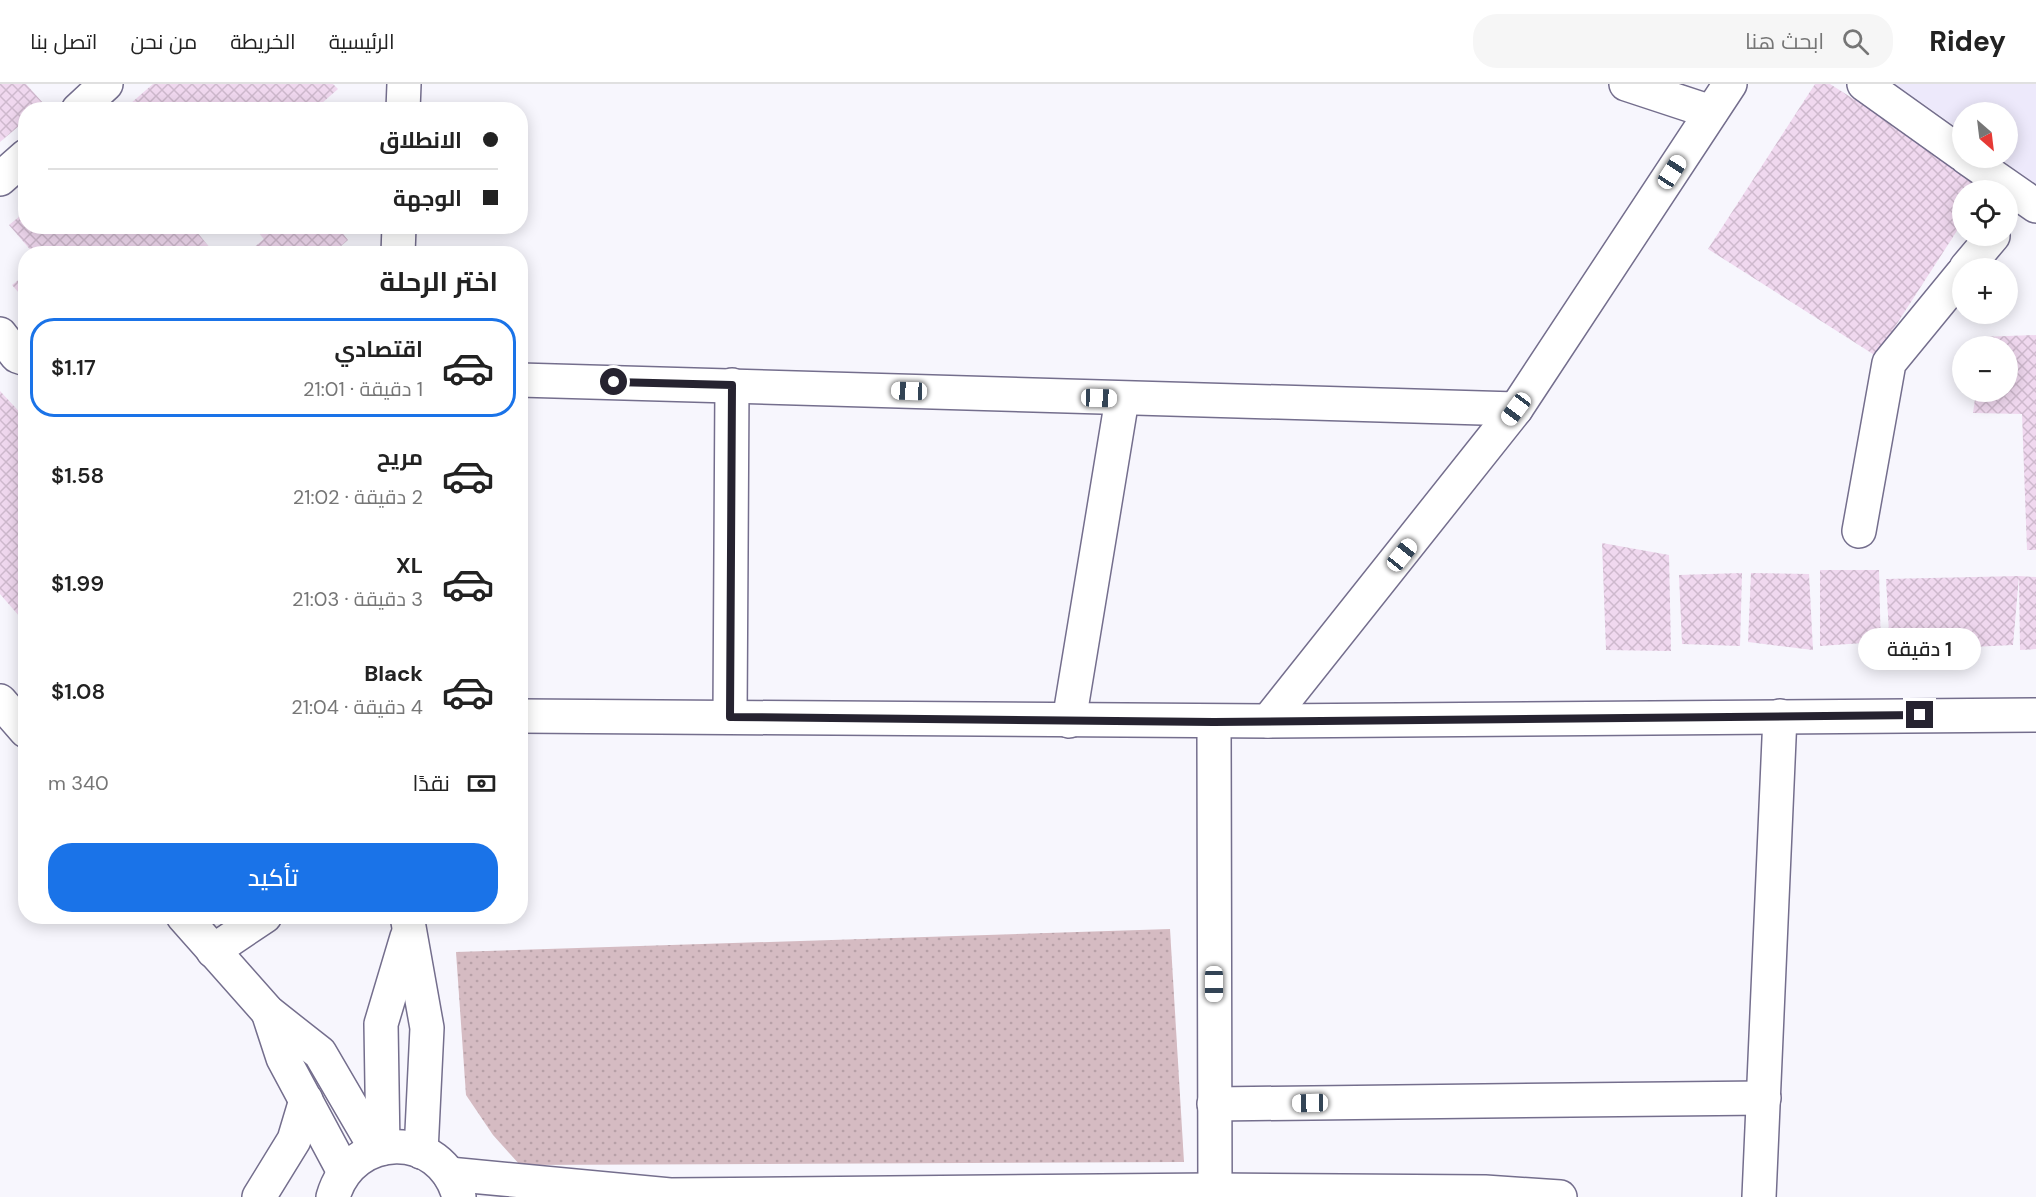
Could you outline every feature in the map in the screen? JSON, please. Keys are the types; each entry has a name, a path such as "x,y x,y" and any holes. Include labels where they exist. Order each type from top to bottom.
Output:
{"street":[{"path":"87,102 106,84"},
{"path":"403,102 404,84"},
{"path":"1626,84 1711,112"},
{"path":"1268,721 1516,409 1730,84"},
{"path":"1864,84 1952,147"},
{"path":"0,179 18,163"},
{"path":"1978,168 2022,208"},
{"path":"1974,258 1985,246"},
{"path":"1859,531 1889,363 1952,286"},
{"path":"0,334 18,356"},
{"path":"528,380 1516,409"},
{"path":"730,717 732,385"},
{"path":"1069,721 1122,399"},
{"path":"0,701 18,722"},
{"path":"528,716 1214,722 2036,715"},
{"path":"1759,1197 1780,716"},
{"path":"1214,722 1214,1194"},
{"path":"190,924 268,1012 320,1053 380,1149"},
{"path":"213,951 253,924"},
{"path":"380,1149 381,1024 408,924"},
{"path":"408,924 427,1028 421,1152"},
{"path":"268,1012 283,1058 306,1100 338,1184"},
{"path":"1214,1104 1764,1098"},
{"path":"259,1197 294,1140 306,1100"},
{"path":"338,1184 353,1162 380,1149 403,1146 421,1152 442,1165 454,1186 663,1196 1485,1192 1560,1197"}],"shaded area":[{"path":"1895,84 2036,84 2036,184 2013,168 2018,168 2018,102 1952,102 1952,124"},
{"path":"1170,929 1184,1162 520,1165 493,1135 466,1095 456,952"}],"building":[{"path":"0,84 26,84 42,102 18,102 18,127 0,142"},
{"path":"153,84 333,84 338,89 323,102 132,102"},
{"path":"1815,84 1830,84 1952,162 1952,168 1962,168 1981,180 1952,180 1952,238 1876,356 1708,249"},
{"path":"18,218 18,234 199,234 208,246 27,246 9,225"},
{"path":"260,234 343,234 348,240 341,246 256,246 264,239"},
{"path":"18,280 18,292 12,285"},
{"path":"2036,335 2036,550 2027,550 2022,414 1973,413 1975,402 2018,402 2018,336 2008,336"},
{"path":"0,391 18,410 18,615 0,594"},
{"path":"1602,543 1669,555 1671,651 1606,650"},
{"path":"1820,570 1879,570 1881,651 1863,652 1863,643 1820,646"},
{"path":"1742,573 1740,646 1682,644 1679,575"},
{"path":"1751,573 1809,574 1813,650 1748,642"},
{"path":"2019,576 2036,577 2036,649 2020,650"},
{"path":"2019,576 2013,645 1890,651 1886,579"}],"route":[{"path":"614,382 732,385 730,717 1214,722 1920,715"}]}
